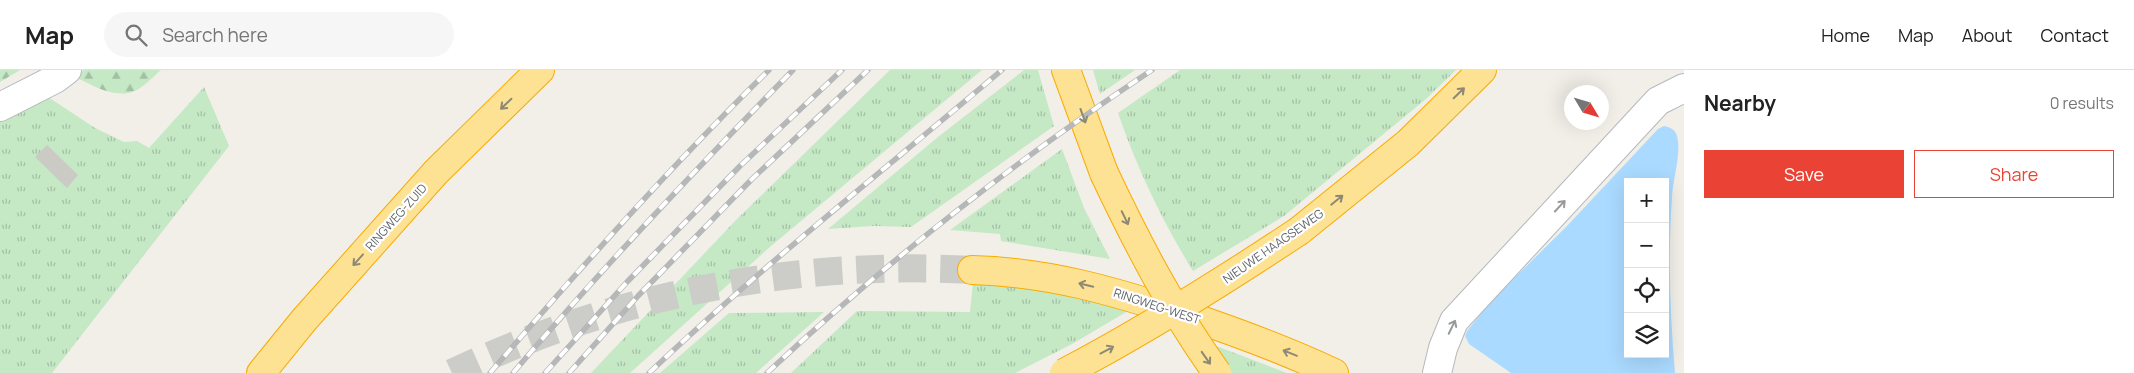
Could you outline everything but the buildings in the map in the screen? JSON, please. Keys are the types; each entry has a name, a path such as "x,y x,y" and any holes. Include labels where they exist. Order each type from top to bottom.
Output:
{"highway":[{"name":"RINGWEG-ZUID","path":"261,373 304,320 436,172 540,70"},
{"path":"1066,70 1104,174 1146,259 1196,343 1217,373"},
{"name":"NIEUWE HAAGSEWEG","path":"1064,373 1132,337 1198,298 1299,231 1408,143 1482,70"},
{"name":"RINGWEG-WEST","path":"972,270 1004,271 1045,276 1117,293 1247,336 1334,373"}],"street":[{"path":"0,107 55,79 67,70"},
{"path":"1437,373 1443,348 1454,321 1658,100 1684,88"}],"green space":[{"path":"0,70 20,70 0,82"},
{"path":"84,70 161,70 140,88 132,92 117,93 102,90 75,77"},
{"path":"890,70 982,70 771,246 630,373 591,373 736,220"},
{"path":"1024,70 1038,70 1054,126 911,227 873,226 828,229 938,137"},
{"path":"1093,70 1135,70 1100,94"},
{"path":"1180,70 1456,70 1426,99 1284,216 1193,271 1151,194 1133,154 1118,113"},
{"path":"204,87 229,146 52,373 0,373 0,122 45,95 95,128 124,142 137,141 149,148"},
{"path":"1062,149 1084,208 1110,259 1001,241 1000,234 950,230"},
{"path":"973,282 1049,288 1133,308 1072,344 1015,373 791,373 857,311 970,312"},
{"path":"824,312 756,373 660,373 729,313"},
{"path":"1211,344 1287,373 1232,373 1222,362"}],"water":[{"path":"1664,126 1676,132 1678,155 1672,197 1670,241 1675,373 1511,373 1469,344 1465,336 1467,331 1492,300 1567,226 1658,129"}],"tunnel":[{"path":"452,373 514,346 577,323 640,303 705,288 837,271 904,268 972,270"}],"railway":[{"path":"490,373 626,218 769,70"},
{"path":"513,373 650,219 793,70"},
{"path":"545,373 627,282 740,166 842,70"},
{"path":"569,373 638,296 752,179 868,70"},
{"path":"649,373 779,256 1002,70"},
{"path":"767,373 859,291 953,214 1051,140 1152,70"}]}
